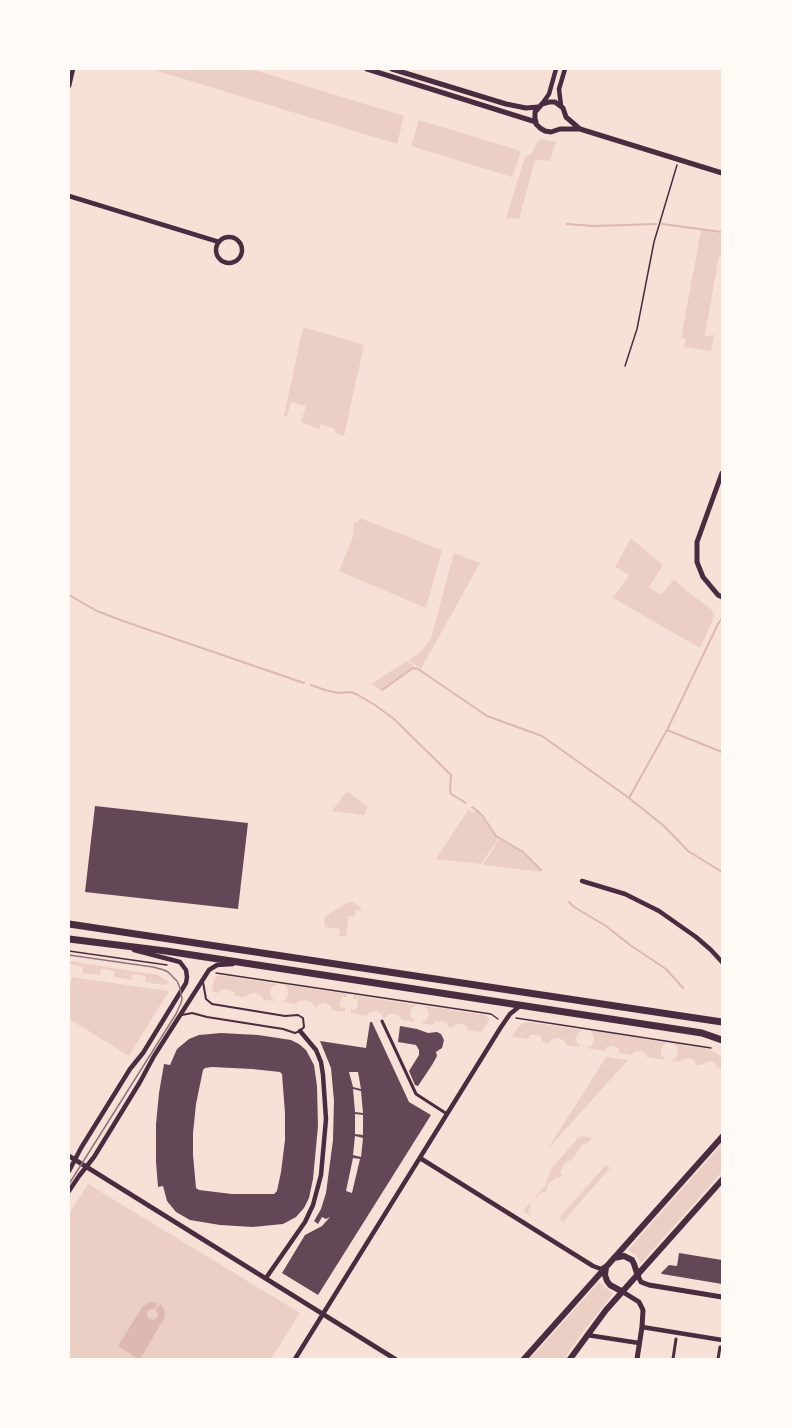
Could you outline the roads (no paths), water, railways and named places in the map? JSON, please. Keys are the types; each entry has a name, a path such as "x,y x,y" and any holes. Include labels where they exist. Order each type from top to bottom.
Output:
{"main road":[{"path":"69,924 722,1022"},
{"path":"69,939 166,951 239,964 702,1033 722,1040"},
{"path":"524,1359 722,1137"},
{"path":"570,1359 623,1292 722,1180"},
{"path":"613,1258 624,1256 629,1258 638,1276"},
{"path":"606,1266 607,1281 623,1292"}],"street":[{"path":"69,86 74,69"},
{"path":"367,69 536,122"},
{"path":"392,69 506,104 526,108 552,102 561,106"},
{"path":"556,69 549,94 535,116 540,128 551,132 560,129 580,129 722,173"},
{"path":"565,69 559,89 561,106 566,117 580,129"},
{"path":"560,129 566,117"},
{"path":"69,196 219,242"},
{"path":"226,237 238,241 242,250 239,258 232,262 220,259 216,248 219,242 226,237"},
{"path":"722,473 697,542 697,561 703,577 722,597"},
{"path":"582,881 625,894 659,911 696,937 722,962"},
{"path":"69,1171 130,1069 143,1053 186,983 186,970 180,962 123,946"},
{"path":"69,1191 105,1139 205,976 212,967 217,965 239,964"},
{"path":"295,1359 504,1022 520,1006"},
{"path":"382,1021 416,1094 447,1114"},
{"path":"266,1278 310,1212 318,1192 321,1175 326,1119 323,1075 316,1050 300,1031"},
{"path":"69,1156 395,1359"},
{"path":"420,1158 593,1266 601,1269 606,1266"},
{"path":"638,1276 641,1282 649,1285 722,1297"},
{"path":"623,1292 642,1306 642,1327 637,1359"},
{"path":"642,1327 722,1340"},
{"path":"587,1335 639,1343"},
{"path":"673,1359 676,1340"},
{"path":"718,1359 720,1347"}],"lane":[{"path":"177,1019 192,1013 284,1029 294,1033 300,1031 304,1024 303,1018 298,1015 285,1016 212,1004 206,999 203,991 205,976"}],"waterway":[{"path":"567,224 593,226 656,224"},
{"path":"662,224 722,232"},
{"path":"69,595 97,611 123,621 304,683"},
{"path":"629,798 667,730 722,619"},
{"path":"382,690 413,668 418,669 487,716 542,736 629,798 664,826 688,851 722,872"},
{"path":"311,685 338,693 351,692 394,719 451,775 451,794 466,803"},
{"path":"667,730 722,752"},
{"path":"472,807 482,815 496,836 523,852 541,870"},
{"path":"569,902 666,969 683,988"}],"tram line":[{"path":"69,955 164,970 177,981 182,999 176,1014 69,1184"}]}
